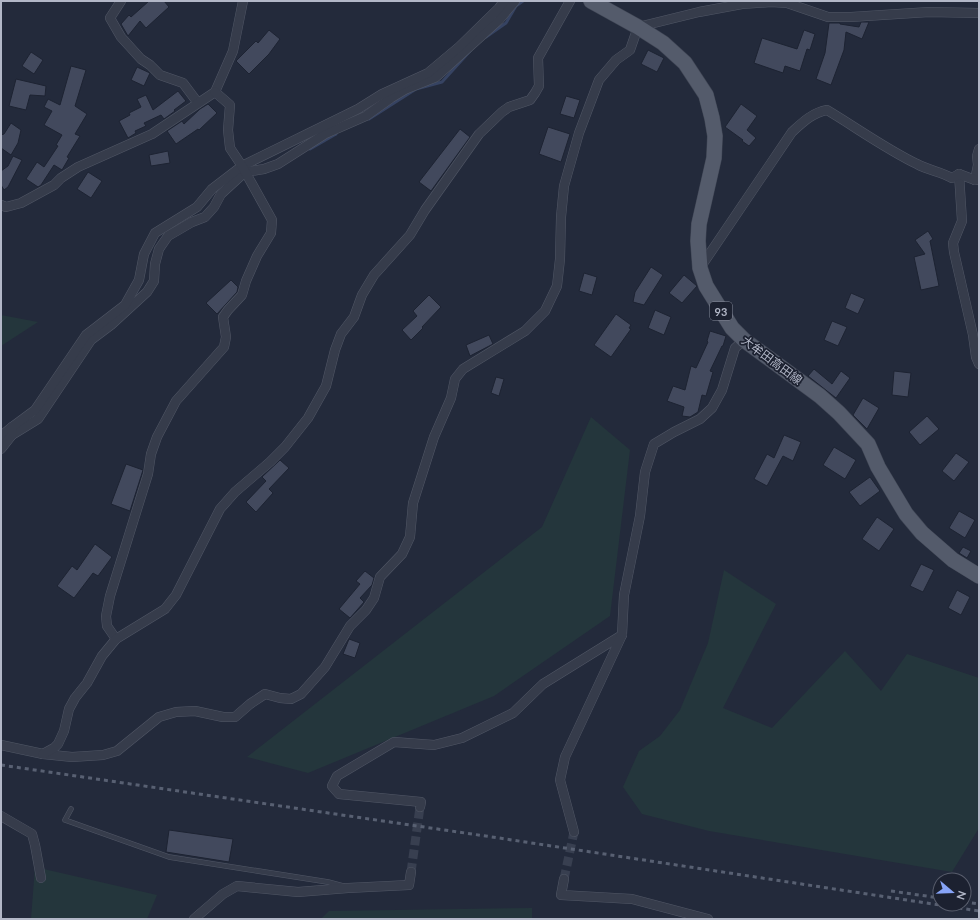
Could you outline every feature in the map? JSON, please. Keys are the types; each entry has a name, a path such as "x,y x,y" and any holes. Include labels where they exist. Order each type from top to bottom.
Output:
{"main road":[{"name":"大牟田高田線","path":"591,1 638,27 663,43 685,63 706,95 715,136 714,158 699,224 698,241 700,268 706,286 732,328 744,340 820,396 839,413 868,444 878,467 906,514 922,533 953,560 979,576"}],"street":[{"path":"121,1 110,18 121,37 141,59 150,65 160,75 183,83 198,103"},
{"path":"1,206 6,207 21,203 54,185 61,178 78,167 152,134 180,117 215,92 233,51 243,1"},
{"path":"1,450 12,431 35,410 86,335 125,305 139,280 144,254 155,233 197,207 212,189 244,169 358,109 382,94 428,73 460,47 499,8 504,1"},
{"path":"1,436 38,419 91,340 111,325 147,292 154,281 155,264 159,249 168,236 192,222 205,217 214,207 221,194 244,169 264,169 278,164 325,134 366,116 406,89 436,77 499,20 516,1"},
{"path":"43,754 58,744 64,731 69,709 75,698 87,683 102,656 116,639 165,608 176,595 220,509 236,492 285,447 308,418 326,386 335,350 341,334 354,317 362,295 374,275 410,235 425,210 479,134 502,112 509,107 530,100 536,93 539,86 538,58 570,1"},
{"path":"1,745 43,754 72,757 103,755 117,751 159,717 176,712 195,711 223,717 235,717 265,694 291,699 301,694 325,667 350,626 366,610 374,598 380,577 402,554 410,537 414,503 434,437 451,398 455,379 463,369 525,331 545,311 557,286 564,186 579,133 599,80 616,60 630,50 638,27 742,4 771,2 786,3 828,17 929,12 979,12"},
{"path":"116,639 107,626 106,616 110,596 148,474 157,437 176,401 224,347 226,337 223,317 242,295 246,280 257,256 271,233 272,220 244,169 230,148 228,130 230,105 215,92"},
{"path":"700,268 792,132 806,119 818,112 827,110 918,165 952,178 959,174 977,180 977,156 979,149"},
{"path":"959,174 962,221 953,243 973,335 976,357 979,364"},
{"path":"574,832 560,780 565,757 622,635 624,595 640,516 646,472 654,444 700,419 712,408 722,390 735,348 744,340"},
{"path":"420,807 421,802 339,794 332,786 337,776 394,742 434,745 462,738 513,712 543,684 622,635"},
{"path":"1,816 32,834 41,878"},
{"path":"194,919 224,894 237,886 298,892 409,885 411,872"},
{"path":"564,879 561,894 632,899 708,919"}],"lane":[{"path":"71,809 65,820 169,857 328,882 348,888"}],"shaded area":[{"path":"1,315 38,322 1,346"},
{"path":"591,417 630,450 610,616 494,696 308,773 247,757 542,527"},
{"path":"724,570 776,604 723,708 772,728 845,651 881,691 907,654 979,678 979,828 952,872 709,831 642,814 623,787 639,751 660,736 680,710 708,643"},
{"path":"35,867 157,895 147,919 31,919"},
{"path":"532,908 532,919 321,919 329,911"}],"building":[{"path":"149,1 164,1 169,7 146,28 140,21 128,36 121,24 129,15 131,17"},
{"path":"861,22 869,22 862,39 846,32 844,50 831,85 816,79 825,53 829,23 840,23 859,27"},
{"path":"269,30 280,39 269,54 249,74 236,61 256,41 258,43"},
{"path":"804,30 815,34 810,50 807,49 800,71 785,66 783,73 754,63 762,38 797,49"},
{"path":"648,50 664,58 657,72 641,64"},
{"path":"31,52 43,60 34,74 22,66"},
{"path":"71,66 86,70 75,106 87,114 75,134 80,136 67,157 69,158 62,170 54,165 41,185 38,187 26,179 37,162 44,167 58,146 56,145 62,135 44,125 52,111 44,107 48,99 60,105"},
{"path":"137,67 150,73 144,86 131,80"},
{"path":"16,79 46,86 45,96 30,95 26,110 9,106"},
{"path":"178,91 186,101 164,119 161,115 144,123 146,126 135,131 136,133 128,138 119,121 130,115 129,113 141,107 137,99 146,95 153,110"},
{"path":"566,96 580,100 574,118 560,114"},
{"path":"208,104 217,113 199,130 198,129 176,144 167,131 182,121 184,124 200,109"},
{"path":"741,104 757,116 747,130 756,138 749,146 725,127"},
{"path":"11,123 21,130 18,143 11,155 1,148 1,135 4,134"},
{"path":"548,127 570,134 561,162 539,154"},
{"path":"460,129 470,137 431,191 419,182"},
{"path":"168,151 170,163 151,166 149,155"},
{"path":"13,156 22,160 8,187 4,190 1,185 1,171 8,166"},
{"path":"88,172 102,181 91,198 77,189"},
{"path":"928,231 933,239 930,241 939,286 921,290 914,257 925,254 915,240"},
{"path":"651,267 663,275 644,305 633,302 635,292"},
{"path":"584,273 597,277 592,295 579,291"},
{"path":"684,275 697,286 682,303 669,293"},
{"path":"231,280 238,287 237,292 217,314 206,303"},
{"path":"851,293 865,299 858,314 845,308"},
{"path":"429,295 441,307 411,340 402,330 417,316 413,311"},
{"path":"655,310 671,317 664,335 648,328"},
{"path":"616,314 631,325 629,328 631,329 611,357 594,345"},
{"path":"832,321 847,327 838,346 824,340"},
{"path":"710,331 726,336 723,346 710,371 713,372 706,396 702,395 698,412 690,417 682,416 684,407 667,401 673,386 685,390 691,366 696,368 708,342"},
{"path":"489,335 493,344 470,356 466,345"},
{"path":"814,369 832,384 841,371 850,378 836,398 808,376"},
{"path":"894,371 911,373 908,397 892,395"},
{"path":"496,377 504,379 499,396 491,393"},
{"path":"863,398 879,408 867,429 853,415"},
{"path":"927,416 939,429 920,445 909,432"},
{"path":"784,435 801,442 793,461 783,456 767,486 754,479 767,454 774,458"},
{"path":"834,447 856,460 845,479 823,465"},
{"path":"956,453 969,462 954,481 942,471"},
{"path":"280,460 289,468 269,489 273,493 256,512 246,502 266,481 262,477"},
{"path":"126,464 143,470 130,511 111,504"},
{"path":"870,477 880,491 860,506 849,492"},
{"path":"959,511 975,520 965,538 949,528"},
{"path":"877,517 894,529 879,551 862,539"},
{"path":"95,544 112,557 98,576 93,573 74,598 57,586 72,566 77,570"},
{"path":"963,547 971,551 967,558 959,553"},
{"path":"921,564 934,570 923,592 910,586"},
{"path":"365,571 374,578 372,585 360,598 364,602 350,618 339,609 360,584 356,581"},
{"path":"957,590 970,597 961,615 948,608"},
{"path":"349,639 360,643 355,658 343,654"},
{"path":"169,830 233,839 229,862 166,852"}],"waterway":[{"path":"486,37 506,23 516,6 523,1"},
{"path":"369,119 416,89 442,82 470,51"},
{"path":"310,149 336,134"}],"tunnel":[{"path":"411,872 420,807"},
{"path":"564,879 574,832"}],"railway":[{"path":"1,765 499,838 979,911"},
{"path":"891,891 932,897"},
{"path":"972,903 979,904"}]}
